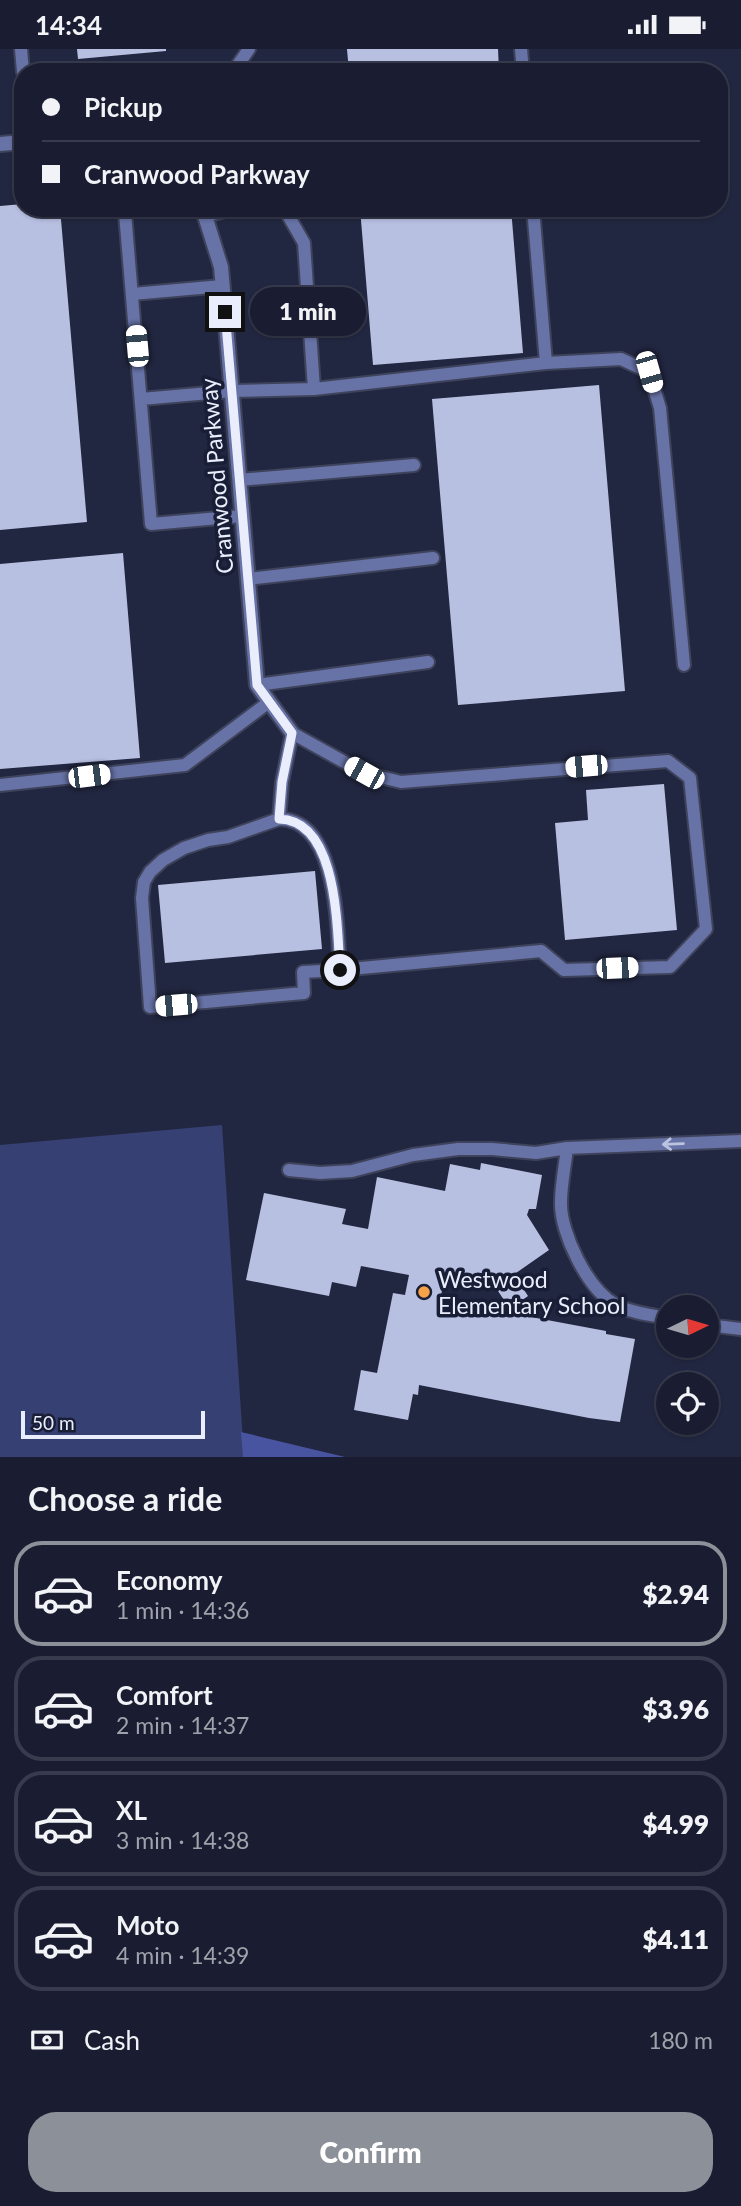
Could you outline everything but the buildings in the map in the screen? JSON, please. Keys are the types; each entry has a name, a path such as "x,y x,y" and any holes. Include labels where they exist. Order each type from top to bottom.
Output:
{"street":[{"name":"Cranwood Parkway","path":"204,217 221,267 257,685"},
{"path":"257,685 292,733"}],"lane":[{"path":"125,217 151,524 242,516"},
{"path":"289,217 304,243 314,389"},
{"path":"534,217 546,363"},
{"path":"132,294 222,286"},
{"path":"141,399 232,391 314,389 546,363 621,359 649,372 660,408 684,664"},
{"path":"239,480 414,465"},
{"path":"248,579 433,558"},
{"path":"257,685 428,662"},
{"path":"0,785 185,765 269,702"},
{"path":"279,819 282,782 292,733 364,773 401,782 668,761 690,778 706,929 670,967 564,970 541,951 340,970 303,972 304,993 150,1007 142,898 144,882 149,872 163,860 184,848 228,837 279,819 289,819 304,825 321,847 329,874 336,915 340,970"},
{"path":"289,1170 320,1173 352,1171 413,1155 458,1149 536,1153 567,1148 741,1141"},
{"path":"567,1148 560,1204 567,1237 595,1288 614,1304 636,1313 656,1316"},
{"path":"719,1326 741,1329"}],"shaded area":[{"path":"222,1125 244,1457 0,1457 0,1145"},
{"path":"241,1432 345,1457 243,1457"}],"place":[{"name":"Westwood Elementary School","path":"424,1292"}],"route":[{"path":"225,312 257,685 292,733 282,782 279,819 289,819 304,825 321,847 336,915 340,970"}]}
